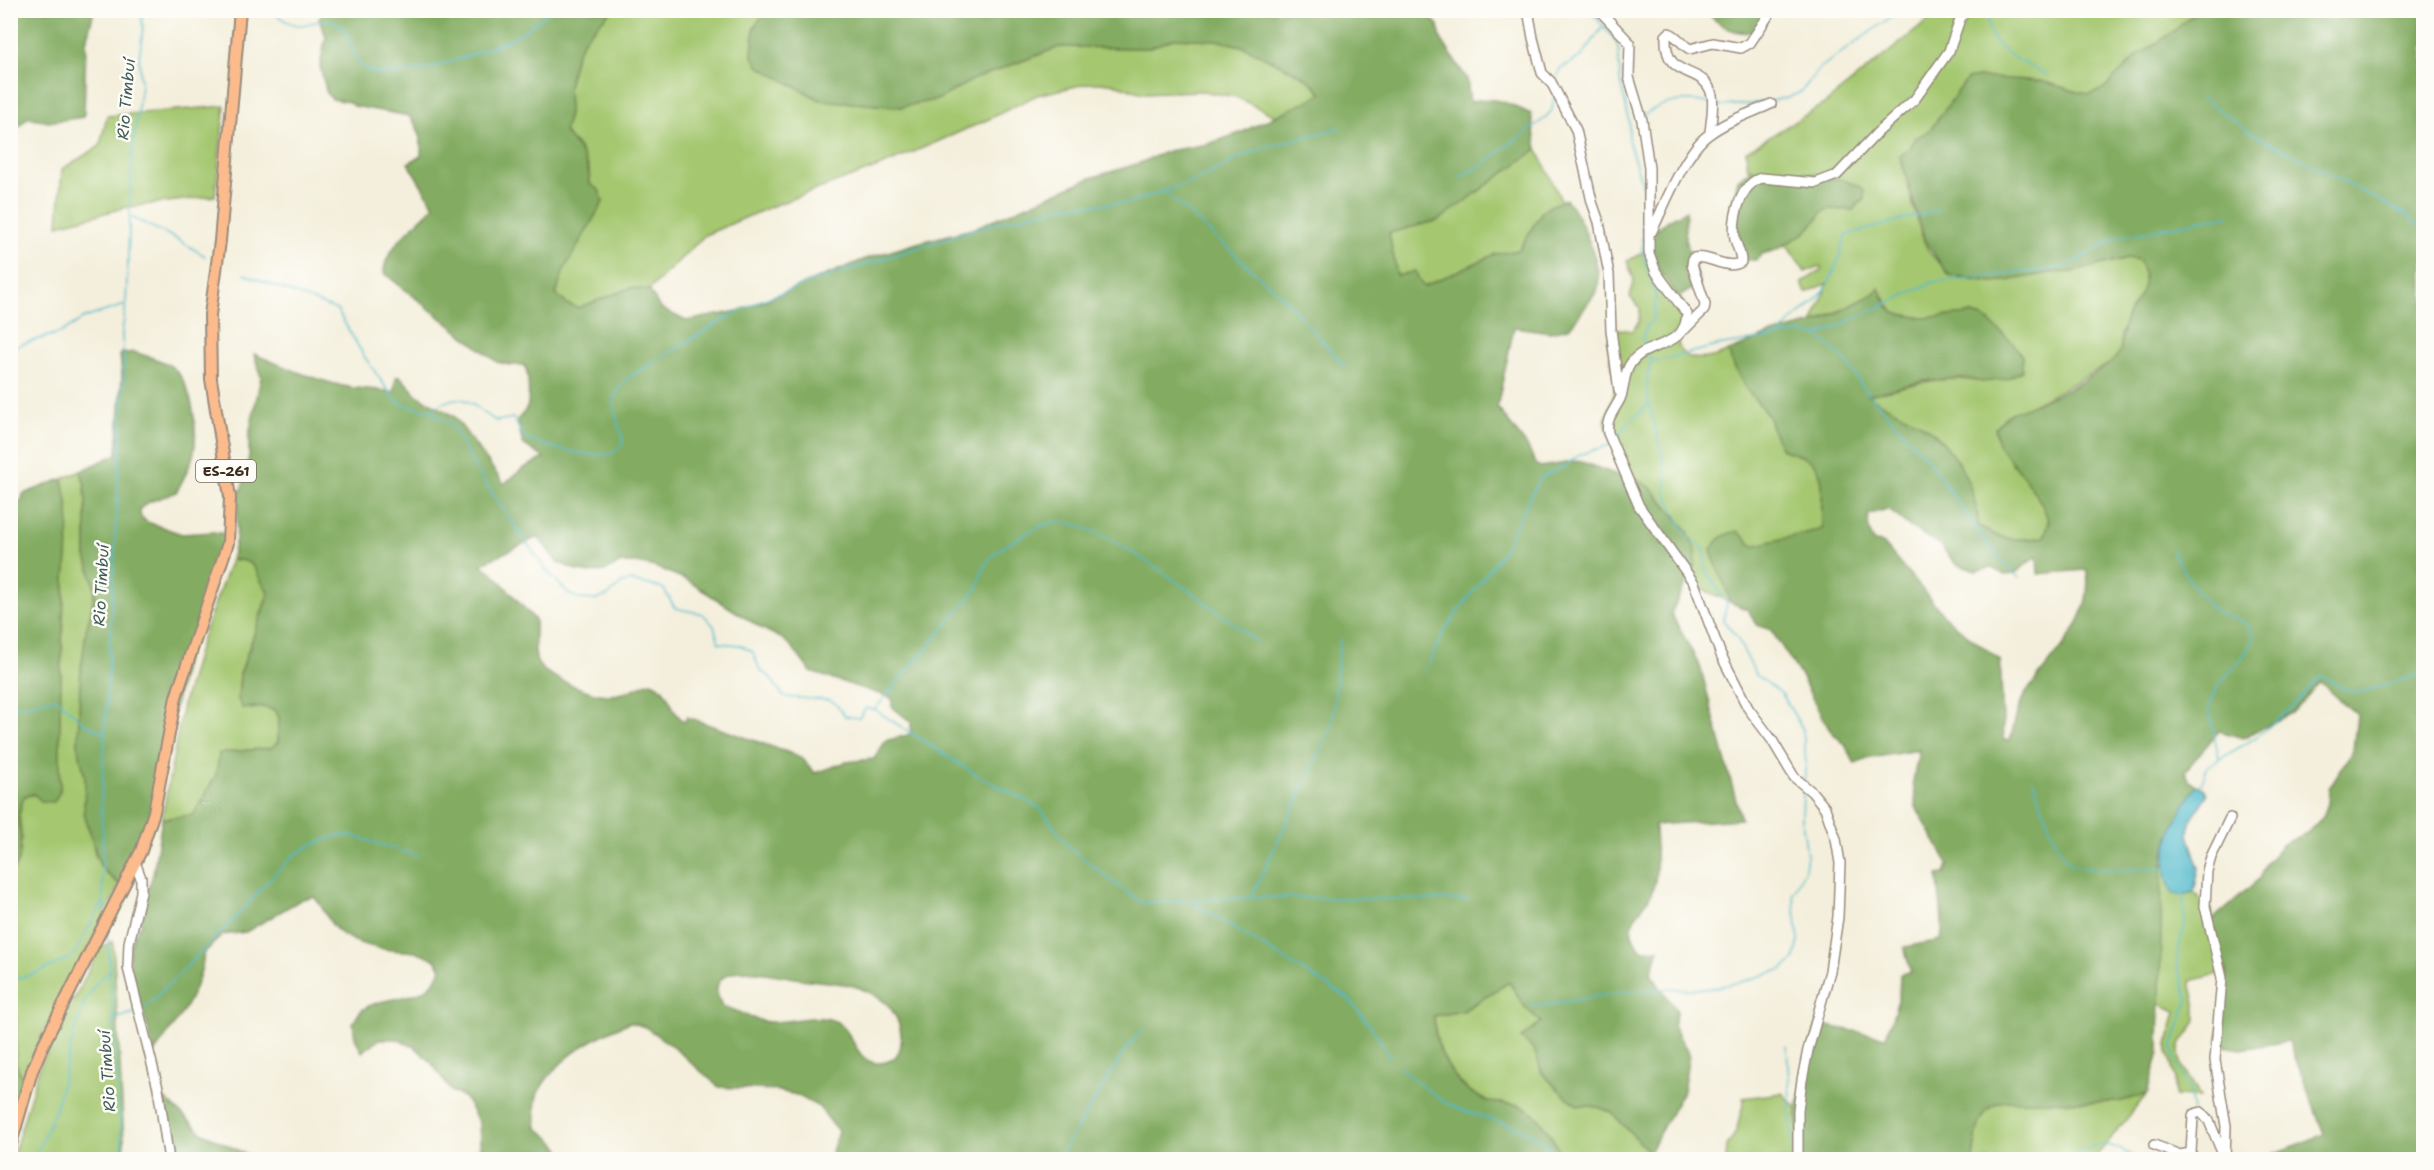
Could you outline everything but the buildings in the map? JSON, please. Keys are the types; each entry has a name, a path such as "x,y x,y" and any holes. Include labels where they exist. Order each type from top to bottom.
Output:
{"main road":[{"name":"ES-261","path":"10,1147 32,1071 135,862 154,812 176,697 228,543 230,497 211,379 210,315 220,241 240,10"}],"street":[{"path":"1528,10 1542,73 1551,82 1576,129 1592,202 1599,222 1609,274 1611,330 1620,399"},
{"path":"1599,10 1630,43 1629,77 1648,152 1651,233 1649,253 1653,265 1687,314 1682,333"},
{"path":"1710,133 1712,98 1710,91 1697,76 1672,64 1668,56 1666,36 1672,33 1690,49 1713,43 1741,48 1750,43 1772,10"},
{"path":"1798,1160 1797,1110 1808,1050 1830,971 1838,917 1840,862 1836,839 1825,808 1812,792 1794,777 1772,740 1748,708 1721,655 1694,584 1644,513 1628,484 1607,429 1607,423 1620,399 1628,368 1635,359 1670,342 1682,333 1705,307 1692,265 1693,258 1698,257 1729,265 1741,262 1735,225 1746,188 1753,181 1762,178 1816,183 1829,180 1837,175 1878,132 1915,99 1949,51 1960,19 1966,10"},
{"path":"1651,233 1688,158 1710,133 1772,104"},
{"path":"2154,1145 2180,1155 2188,1155 2192,1149 2193,1117 2194,1114 2201,1112 2209,1121 2225,1160 2226,1126 2215,1060 2222,978 2205,906 2207,871 2211,856 2230,818"},
{"path":"135,862 141,878 141,892 129,943 128,968 158,1088 169,1160"}],"green space":[{"path":"2092,10 2105,18 2123,11 2197,11 2174,31 2136,57 2105,88 2097,92 2090,94 2078,92 2041,81 1967,79 1930,130 1916,138 1910,148 1900,156 1925,244 1949,275 1993,282 2072,272 2128,258 2139,260 2145,272 2140,299 2127,315 2121,334 2121,351 2111,363 2031,406 2012,464 2029,483 2045,509 2048,526 2044,537 2026,539 2001,537 1978,525 1978,514 1959,464 1922,425 1867,395 1938,380 1983,382 2013,343 1983,317 1972,314 1923,318 1894,313 1883,296 1872,295 1812,324 1828,283 1806,293 1802,283 1822,269 1820,266 1805,272 1786,244 1805,233 1824,211 1828,209 1853,210 1864,199 1822,175 1748,169 1746,151 1824,104 1940,11"},
{"path":"10,11 94,11 86,42 84,117 48,122 29,117 11,133"},
{"path":"323,11 611,11 585,38 576,55 568,86 569,114 564,132 583,155 588,168 590,184 599,190 603,202 564,270 556,294 567,304 578,308 630,288 649,290 660,308 686,321 738,311 868,258 972,229 1090,178 1137,164 1168,151 1208,144 1240,133 1322,94 1303,76 1242,46 1216,40 1176,38 1148,48 1059,47 974,79 939,99 901,107 820,100 758,66 752,54 754,28 760,19 771,11 1423,11 1438,25 1441,39 1467,79 1470,102 1493,100 1531,114 1537,149 1439,220 1389,233 1397,276 1415,271 1423,287 1495,254 1519,250 1541,213 1548,207 1566,199 1578,217 1590,243 1598,270 1597,291 1569,328 1550,332 1514,327 1497,407 1540,467 1579,461 1620,476 1621,470 1650,487 1687,530 1696,551 1695,566 1671,613 1700,666 1741,819 1655,825 1654,886 1649,898 1635,917 1632,936 1642,950 1659,949 1651,974 1677,1011 1673,1025 1689,1055 1683,1091 1649,1152 1611,1112 1598,1107 1578,1105 1564,1095 1542,1073 1534,1049 1521,1038 1541,1022 1525,1007 1509,982 1463,1011 1434,1016 1438,1042 1448,1067 1465,1087 1488,1101 1529,1110 1549,1133 1561,1159 830,1159 838,1131 819,1107 797,1095 774,1090 719,1087 672,1046 645,1027 630,1022 578,1049 556,1068 539,1091 535,1105 537,1128 554,1142 565,1159 481,1159 479,1123 465,1098 451,1091 431,1062 415,1047 397,1039 380,1039 362,1052 355,1038 353,1023 361,1011 371,1005 416,994 427,988 435,981 441,969 438,964 427,955 372,947 347,937 333,926 314,897 302,899 246,932 222,935 204,953 198,981 186,1007 153,1054 151,1038 131,970 130,953 133,938 142,924 139,918 153,874 162,819 193,815 216,775 219,753 271,748 278,742 279,718 276,711 263,707 242,708 238,699 240,675 269,592 256,570 248,562 231,560 236,539 239,495 245,479 249,455 249,435 261,377 254,354 309,376 349,387 394,393 396,377 400,376 417,395 454,416 504,484 524,468 544,458 523,444 517,420 528,404 528,378 524,365 497,362 384,273 385,264 395,246 434,206 408,163 421,156 420,134 409,116 354,106 349,102 332,99 327,94 320,66 326,36 319,19","holes":["538,537 557,562 578,571 591,573 605,571 621,563 637,563 655,567 687,580 761,628 781,638 791,646 811,672 892,698 892,707 911,722 911,734 885,741 874,759 846,762 815,773 803,759 787,752 687,717 685,722 663,690 651,682 611,695 594,692 549,674 537,662 535,620 493,573 481,564","738,971 762,972 842,984 867,991 885,1003 895,1016 901,1034 899,1051 887,1062 877,1063 864,1057 842,1026 829,1019 769,1022 757,1020 722,1006 717,993 718,983 725,976"]},
{"path":"611,11 771,11 760,19 758,65 820,100 901,107 939,99 974,79 1059,47 1148,48 1175,38 1216,40 1242,46 1303,76 1322,95 1277,117 1236,97 1201,91 1143,93 1110,83 1090,83 1037,95 985,121 881,166 775,205 705,235 649,290 630,288 578,308 567,304 556,294 563,270 603,202 590,185 589,168 578,147 564,132 569,114 568,86 576,55 584,38"},
{"path":"1706,11 1772,11 1755,37 1751,32 1738,32 1726,28"},
{"path":"2197,11 2423,11 2423,1159 2261,1159 2324,1134 2289,1041 2242,1049 2221,1046 2218,1042 2227,969 2211,921 2260,878 2266,863 2283,844 2307,833 2323,817 2328,803 2329,788 2353,750 2357,715 2320,682 2292,713 2243,738 2219,731 2185,771 2190,782 2197,785 2169,836 2162,866 2159,1053 2147,1094 2118,1102 2005,1101 1996,1104 1983,1115 1977,1132 1973,1159 1799,1159 1797,1108 1817,1024 1886,1037 1899,997 1900,974 1911,972 1904,947 1941,940 1938,875 1945,874 1948,864 1916,807 1913,781 1919,750 1870,758 1855,764 1846,746 1830,730 1801,676 1771,630 1757,625 1748,610 1730,602 1711,549 1720,539 1738,531 1753,546 1823,529 1820,473 1809,460 1782,449 1773,432 1769,416 1746,389 1731,360 1729,351 1768,335 1821,321 1872,295 1879,288 1886,304 1894,313 1923,318 1972,314 1983,317 2013,343 2022,356 2022,371 2006,379 1983,382 1963,378 1923,381 1868,395 1921,424 1943,443 1953,455 1968,482 1977,511 1978,525 2001,537 2026,539 2044,537 2049,522 2042,504 1998,445 1995,428 2011,413 2067,390 2114,360 2119,353 2126,319 2143,289 2143,269 2139,260 2128,258 2072,272 2050,273 2006,281 1993,282 1949,275 1925,242 1900,156 1910,148 1916,138 1930,130 1967,79 1978,77 2041,81 2090,94 2105,87 2136,57 2174,31","holes":["1888,509 1910,527 1938,543 1956,564 1976,571 1992,568 2005,575 2014,574 2037,556 2038,574 2086,570 2087,572 2084,608 2077,624 2058,653 2024,696 2010,740 2004,740 2000,660 1948,620 1883,543 1874,542 1869,528 1869,514"]},
{"path":"225,106 215,196 128,207 58,225 62,169 100,146 107,116"},
{"path":"1537,149 1562,202 1541,213 1519,250 1495,255 1423,287 1397,276 1389,233 1439,220"},
{"path":"1753,169 1812,174 1844,180 1864,190 1864,199 1853,210 1828,209 1824,211 1805,233 1776,250 1762,254 1756,260 1745,260 1745,248 1733,232 1731,208 1738,180"},
{"path":"1686,210 1685,239 1700,284 1679,297 1654,258 1651,240 1654,232 1660,226"},
{"path":"1651,248 1685,306 1678,339 1684,354 1690,357 1706,358 1729,351 1731,360 1746,389 1769,416 1773,432 1782,449 1808,459 1815,465 1822,481 1823,529 1753,546 1745,537 1713,557 1727,587 1730,602 1696,586 1691,574 1687,530 1660,497 1621,470 1605,421 1616,387 1608,343 1613,328 1633,331 1639,321 1640,308 1630,297 1634,280 1627,261"},
{"path":"134,352 165,363 177,372 189,394 195,422 195,448 176,492 143,506 140,510 141,516 147,522 182,534 213,532 227,534 189,644 156,794 144,832 120,885 100,866 84,813 85,776 78,747 80,679 86,630 94,603 95,588 86,556 85,485 81,471 117,454 122,375 120,354"},
{"path":"81,471 85,485 86,556 95,588 81,666 78,746 85,776 86,823 91,834 95,855 106,873 120,885 37,1045 23,1081 16,1064 16,1014 11,995 10,873 14,869 22,838 19,815 24,796 60,791 61,670 68,538 68,508 62,479"},
{"path":"62,479 69,523 61,670 60,791 54,802 41,801 34,794 24,796 19,814 21,845 19,859 11,873 11,506 22,500 23,494"},
{"path":"231,560 251,564 269,591 240,674 238,699 250,709 263,707 276,711 279,718 278,742 271,748 220,753 216,775 193,816 162,819 183,704 202,638"},
{"path":"2163,860 2168,878 2181,895 2194,892 2211,910 2211,921 2227,969 2226,972 2190,981 2196,1005 2196,1019 2179,1048 2179,1053 2182,1065 2200,1097 2175,1096 2175,1078 2168,1054 2168,1044 2176,1011 2160,1004 2160,903"},
{"path":"113,941 125,1159 12,1159 39,1068 100,948"},
{"path":"1509,982 1525,1007 1541,1022 1521,1038 1534,1049 1542,1073 1577,1105 1598,1107 1611,1112 1656,1159 1561,1159 1549,1133 1529,1110 1488,1101 1476,1095 1456,1078 1442,1055 1434,1016 1463,1011"},
{"path":"11,995 16,1014 16,1064 23,1081 11,1118"},
{"path":"1782,1093 1797,1108 1799,1159 1726,1160 1727,1146 1736,1132 1743,1098"},
{"path":"2147,1094 2094,1159 1973,1160 1980,1123 1983,1116 1996,1104 2005,1101 2117,1102"},
{"path":"163,1097 203,1133 256,1159 174,1159"}],"water":[{"path":"2197,785 2205,789 2207,795 2190,821 2189,838 2199,868 2194,892 2173,894 2167,879 2166,851 2175,824"}],"waterway":[{"name":"Rio Timbuí","path":"105,913 102,887 101,808 124,374 122,333 126,304 132,157 141,84 139,59 143,29 141,10"},
{"path":"270,10 298,25 324,20 334,21 347,34 353,53 361,65 367,70 381,74 421,70 490,48 521,33 551,10"},
{"path":"1589,10 1618,46 1620,79 1629,121 1629,143 1643,187 1642,251 1656,297 1653,320 1646,327 1642,339 1645,348"},
{"path":"1772,101 1801,92 1820,68 1901,10"},
{"path":"1992,10 1988,22 1990,33 1996,43 2015,59 2048,75"},
{"path":"1555,80 1560,69 1582,56 1602,28"},
{"path":"1459,177 1479,167 1544,119 1552,110 1554,97"},
{"path":"2201,97 2252,133 2403,213 2424,229"},
{"path":"1644,115 1674,102 1708,103"},
{"path":"1715,105 1761,103"},
{"path":"432,410 452,399 466,400 496,421 513,418 525,439 580,453 609,454 619,449 623,440 614,407 614,400 621,385 628,378 721,321 759,301 987,225 1066,206 1129,203 1200,179 1241,157 1267,147 1340,128"},
{"path":"1165,192 1286,300 1345,367"},
{"path":"1779,336 1823,292 1834,271 1846,235 1938,210"},
{"path":"1652,360 1657,361 1717,346 1800,333 1817,336 1933,282 2059,268 2075,262 2114,238 2229,215"},
{"path":"131,217 177,239 205,256"},
{"path":"244,274 337,310 364,356 394,399 404,405 431,411 453,426 475,468 516,528 548,572 569,594 580,599 596,600 609,595 622,583 631,581 663,588 675,608 703,614 714,626 719,643 740,645 753,652 760,671 769,676 784,697 828,700 835,703 845,716 859,718 866,708 875,710 975,774 1040,808 1069,847 1143,903 1252,897 1468,900"},
{"path":"10,351 19,345 62,332 84,318 125,305"},
{"path":"1818,336 1848,363 1862,386 1927,459 1991,549 2019,578"},
{"path":"1647,355 1651,360 1646,384 1666,469 1666,494 1686,533 1704,549 1706,558 1704,568 1727,604 1723,620 1736,636 1756,675 1782,694 1803,730 1806,763 1804,782"},
{"path":"1617,441 1620,433 1648,404"},
{"path":"1424,673 1446,628 1503,551 1540,478 1565,466 1579,455 1610,445"},
{"path":"875,709 977,589 983,570 990,558 1001,548 1031,531 1055,522 1075,525 1128,550 1159,569 1257,642"},
{"path":"2171,549 2190,581 2208,604 2220,613 2246,624 2253,634 2245,654 2223,679 2212,698 2209,710 2219,758"},
{"path":"1252,896 1332,726 1340,638"},
{"path":"2200,787 2208,766 2255,738 2291,708 2321,676 2351,692 2358,693 2424,673"},
{"path":"10,708 56,698 86,725 104,733"},
{"path":"2033,781 2054,837 2069,862 2088,869 2101,870 2166,867"},
{"path":"1530,1005 1547,1005 1623,992 1707,989 1745,981 1783,969 1794,960 1799,941 1793,894 1805,869 1807,855 1802,820 1803,790"},
{"path":"143,1010 293,856 311,845 336,836 350,835 418,856"},
{"path":"2183,893 2185,925 2178,949 2177,964 2187,997 2173,1046 2174,1059 2189,1088 2193,1110"},
{"path":"1191,902 1348,998 1375,1032 1390,1057"},
{"path":"10,980 34,974 72,957 103,903"},
{"name":"Rio Timbuí","path":"107,930 123,1160"},
{"path":"34,1160 56,1108 72,1040 85,1002 96,983 110,970"},
{"path":"115,1019 134,1013"},
{"path":"1057,1160 1126,1049 1144,1028"},
{"path":"1787,1046 1793,1156"},
{"path":"1399,1066 1424,1088 1452,1106 1527,1132 1564,1160"},
{"path":"2058,1160 2098,1145 2115,1147 2138,1160"},
{"path":"551,1148 553,1160"}]}
